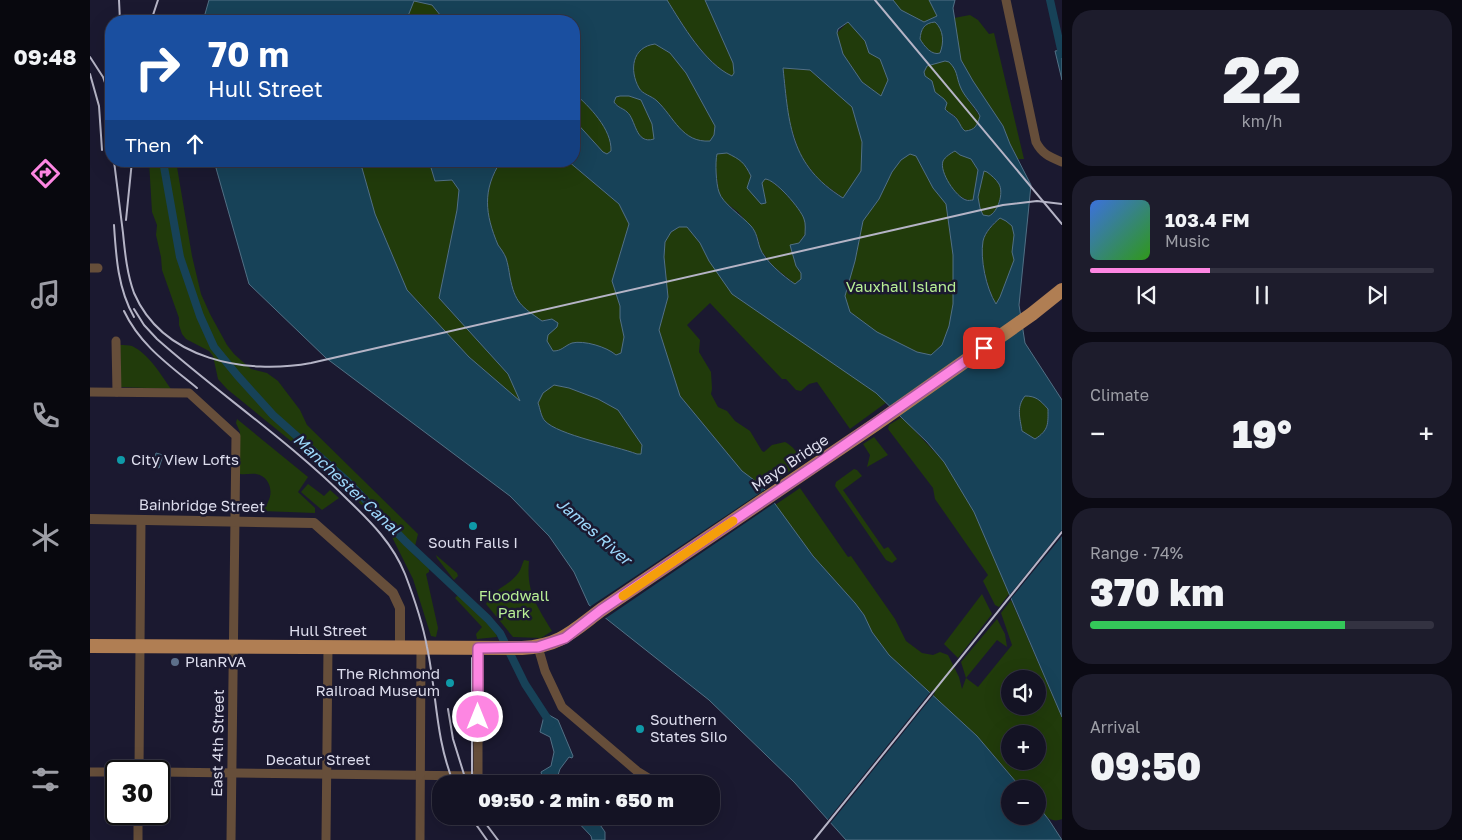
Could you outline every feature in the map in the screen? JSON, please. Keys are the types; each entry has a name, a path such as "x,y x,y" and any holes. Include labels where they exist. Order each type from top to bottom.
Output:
{"main road":[{"name":"Mayo Bridge","path":"565,638 601,610 880,421 1031,315 1062,290"},
{"name":"Hull Street","path":"90,646 522,648 538,647 565,638"}],"street":[{"path":"1006,0 1036,142 1040,150 1062,162"},
{"path":"90,392 117,392 116,341"},
{"name":"East 4th Street","path":"117,392 189,393 236,436 231,840"},
{"name":"Bainbridge Street","path":"90,519 314,523 393,593 400,608 400,647"},
{"path":"139,760 141,520"},
{"path":"326,840 328,647"},
{"path":"538,647 545,671 562,707 644,775"},
{"path":"420,840 421,648"},
{"name":"Decatur Street","path":"170,772 478,776 478,648"},
{"path":"90,772 105,772"},
{"path":"138,825 138,840"}],"green space":[{"path":"667,0 705,0 733,63 734,73 732,76 722,70 704,53"},
{"path":"890,0 929,0 937,16 924,22 901,10"},
{"path":"414,1 432,5 440,15 408,15"},
{"path":"970,15 978,20 989,34 994,33 1024,159 1018,159 1003,126 961,60 954,18"},
{"path":"848,22 865,41 869,53 880,59 888,80 881,96 862,82 843,54 837,33"},
{"path":"935,22 940,29 943,41 940,53 937,54 929,50 920,39 924,27"},
{"path":"655,44 670,53 686,73 715,126 714,135 710,141 700,141 685,134 657,101 639,88 634,74 637,54 647,46"},
{"path":"949,61 957,72 967,98 980,117 977,125 971,130 965,131 962,129 958,120 947,111 944,100 935,92 932,81 925,77 924,72 927,66"},
{"path":"783,68 810,70 852,107 862,142 861,171 843,198 819,180 801,157 789,121"},
{"path":"629,96 641,100 652,124 655,139 644,139 640,135 627,112 614,102 616,97"},
{"path":"580,98 593,111 608,134 611,151 607,154 580,127"},
{"path":"955,150 971,159 978,170 973,200 967,200 956,193 944,173 943,161"},
{"path":"727,153 742,160 751,176 762,183 765,179 774,184 787,195 802,214 805,221 805,234 799,243 796,266 801,273 801,279 795,284 773,266 760,249 758,238 752,228 719,194 715,163 716,154"},
{"name":"Vauxhall Island","path":"910,154 916,156 933,188 946,204 953,255 953,304 949,326 942,345 931,355 917,352 876,332 850,312 844,296 855,261 863,221 879,199 892,172 901,160"},
{"path":"149,167 177,167 192,256 201,294 227,345 251,369 267,373 278,381 300,410 307,425 418,534 413,554 419,560 429,565 429,572 426,574 438,628 436,637 431,636 413,579 391,535 329,472 227,389 218,379 213,356 209,351 186,339 182,334 179,318 162,270 156,235 157,225 152,212"},
{"path":"362,167 431,167 435,180 452,180 459,190 457,210 439,298 508,374 521,402 469,357 407,290 375,214"},
{"path":"498,167 575,167 619,204 629,224 612,281 620,306 620,318 624,337 621,353 616,355 601,347 581,343 571,344 560,350 553,351 547,341 548,319 542,321 520,304 514,293 506,258 498,245 488,213 488,192"},
{"path":"984,171 995,179 999,184 1001,192 995,211 989,216 983,215 978,197"},
{"path":"1000,218 1012,226 1014,236 1012,252 1014,260 996,304 985,273 982,247 986,234"},
{"path":"679,227 687,227 700,243 709,261 887,402 850,429 817,382 809,384 801,391 796,390 786,379 782,379 710,303 687,325 700,340 699,352 711,372 711,394 718,407 727,411 735,421 750,431 762,451 764,452 772,445 785,442 793,448 799,457 799,464 796,467 763,489 742,471 680,396 659,330 668,297 664,257 665,242 671,232"},
{"path":"120,345 132,346 144,354 171,389 121,387"},
{"path":"554,385 569,388 598,399 618,410 642,445 642,454 575,436 545,421 538,403 543,392"},
{"path":"1025,396 1038,399 1048,409 1047,426 1043,433 1035,439 1022,431 1020,404"},
{"path":"902,417 944,462 974,512 1009,594 999,607 995,605 983,581 988,575 935,499 933,488 888,429 889,425"},
{"path":"237,419 308,477 298,492 315,508 315,513 262,511 270,498 269,485 260,475 240,474 240,432 236,423"},
{"path":"874,437 888,455 867,467 870,455 863,444"},
{"path":"854,469 862,476 843,490 884,549 888,547 897,559 892,563 886,560 835,486 836,482"},
{"path":"308,484 324,496 330,490 339,498 322,510 301,492"},
{"path":"800,488 848,557 851,556 895,619 906,641 922,653 933,655 940,652 948,655 959,677 962,689 966,678 978,687 1012,645 1001,613 1011,600 1042,670 1001,670 1001,715 1046,715 1046,680 1062,717 1062,819 1054,820 1046,815 1046,780 1014,780 1006,770 1046,770 1046,725 1001,725 1001,764 977,736 889,655 872,632 864,615 855,603 813,556 775,505"},
{"path":"436,555 457,573 458,576 454,580 437,558"},
{"name":"Floodwall Park","path":"524,560 529,561 529,582 534,598 552,631 541,638 513,637 486,604 493,594 515,577 520,571"},
{"path":"460,593 491,626 497,637 477,639 476,634 482,627 455,598"},
{"path":"982,594 992,614 958,658 944,644"},
{"path":"997,619 1005,634 1007,647 997,640 966,678 961,662"}],"water":[{"name":"James River","path":"209,0 667,0 704,53 722,70 732,76 734,73 733,63 705,0 893,0 901,10 924,22 937,16 929,0 955,0 953,8 961,60 1003,126 1031,185 1019,305 1025,343 1062,400 1062,717 1046,680 1046,670 1042,670 974,512 944,462 927,442 876,393 732,294 709,261 700,243 687,227 679,227 671,232 665,242 664,257 668,297 659,330 680,396 742,471 762,486 813,556 855,603 864,615 872,632 889,655 977,736 1001,764 1001,770 1006,770 1014,780 1001,780 1001,825 1046,825 1046,816 1062,840 846,840 794,782 709,700 589,605 574,572 549,536 510,496 326,358 249,284 216,167 362,167 375,214 407,290 469,357 520,401 508,374 439,298 457,210 459,190 452,180 435,181 431,167 498,167 488,192 488,212 498,245 506,258 514,293 520,303 542,321 552,319 558,323 557,327 548,335 547,341 553,351 572,343 583,342 601,347 616,355 621,353 624,337 620,318 620,306 612,281 629,224 619,204 575,167 580,167 580,127 603,152 607,154 611,151 608,134 604,126 593,111 580,98 580,15 440,15 432,5 414,1 408,15 205,15","holes":["848,22 865,41 869,53 880,59 888,80 881,96 862,82 843,54 837,33 838,29","935,22 942,33 943,41 940,53 937,54 931,52 920,39 922,29 926,25","655,44 670,53 686,73 715,126 714,135 710,141 700,141 685,133 657,101 640,90 634,74 635,60 637,54 647,46","945,61 952,65 962,90 980,116 975,127 971,130 965,131 955,117 945,109 947,103 935,92 932,81 925,76 924,72 927,66","783,68 810,70 852,107 862,142 861,171 843,198 825,185 812,172 795,142 787,108","629,96 641,100 652,124 654,139 648,140 639,135 630,115 614,102 616,97","955,151 971,159 978,170 973,200 962,198 953,189 942,166 943,161 950,154","727,153 742,162 749,171 751,176 747,188 761,204 766,203 762,183 765,179 781,189 802,214 805,223 805,235 799,243 790,245 796,266 801,273 801,279 795,284 770,263 762,253 753,229 721,196 717,184 717,154","910,154 916,156 933,188 946,204 953,255 953,304 949,326 942,345 931,355 917,352 877,332 850,312 845,296 855,261 863,221 879,199 892,172 901,160","984,171 999,184 1001,192 995,211 989,216 983,215 978,197","1000,218 1012,226 1014,235 1012,252 1014,260 996,304 987,282 982,248 987,231","554,385 569,388 598,399 618,410 642,445 641,454 562,431 545,421 538,403 543,393","1025,396 1038,399 1048,409 1047,426 1043,433 1035,439 1022,431 1020,417 1020,404"]},
{"path":"1062,50 1062,80 1055,51"},
{"path":"156,453 163,455 159,468 153,466"},
{"path":"549,715 558,720 573,756 572,758 569,757 558,775 542,775 541,772 551,766 554,752 550,737 540,732 544,716"},
{"path":"581,825 600,825 605,832 605,840 592,840 591,836"}],"pier":[{"path":"766,489 776,502 603,620 588,608"},
{"path":"1062,530 1062,536 1009,601 1008,597"},
{"path":"932,690 935,693 829,825 826,822"}],"waterway":[{"path":"1050,0 1062,54"},
{"name":"Manchester Canal","path":"164,167 180,257 200,316 214,347 273,415 347,481 406,542 488,619 500,633 525,684 551,724"}],"railway":[{"path":"119,0 120,15"},
{"path":"153,15 158,0"},
{"path":"875,0 1062,224"},
{"path":"90,57 105,83"},
{"path":"90,74 99,106 102,150"},
{"path":"115,167 128,271 134,293 147,316 165,334 186,348 209,358 234,364 260,367 311,363 1003,205 1037,201 1062,204"},
{"path":"126,220 131,167"},
{"path":"114,225 121,284 134,317"},
{"path":"134,309 144,325 157,339 325,478 365,517 388,543 405,574 425,638 443,750 451,775"},
{"path":"124,311 138,334 156,354 197,388"},
{"path":"814,840 1062,532"},
{"path":"472,658 472,775"},
{"path":"448,709 453,739 464,775"},
{"path":"476,825 487,840"},
{"path":"487,825 498,840"}],"slow traffic":[{"path":"623,596 733,521"}],"place":[{"name":"City View Lofts","path":"121,460"},
{"name":"South Falls I","path":"473,526"},
{"name":"PlanRVA","path":"175,662"},
{"name":"The Richmond Railroad Museum","path":"450,683"},
{"name":"Southern States Silo","path":"640,729"}],"route":[{"path":"478,717 478,648 538,647 565,638 601,610 876,424 984,348"}]}
